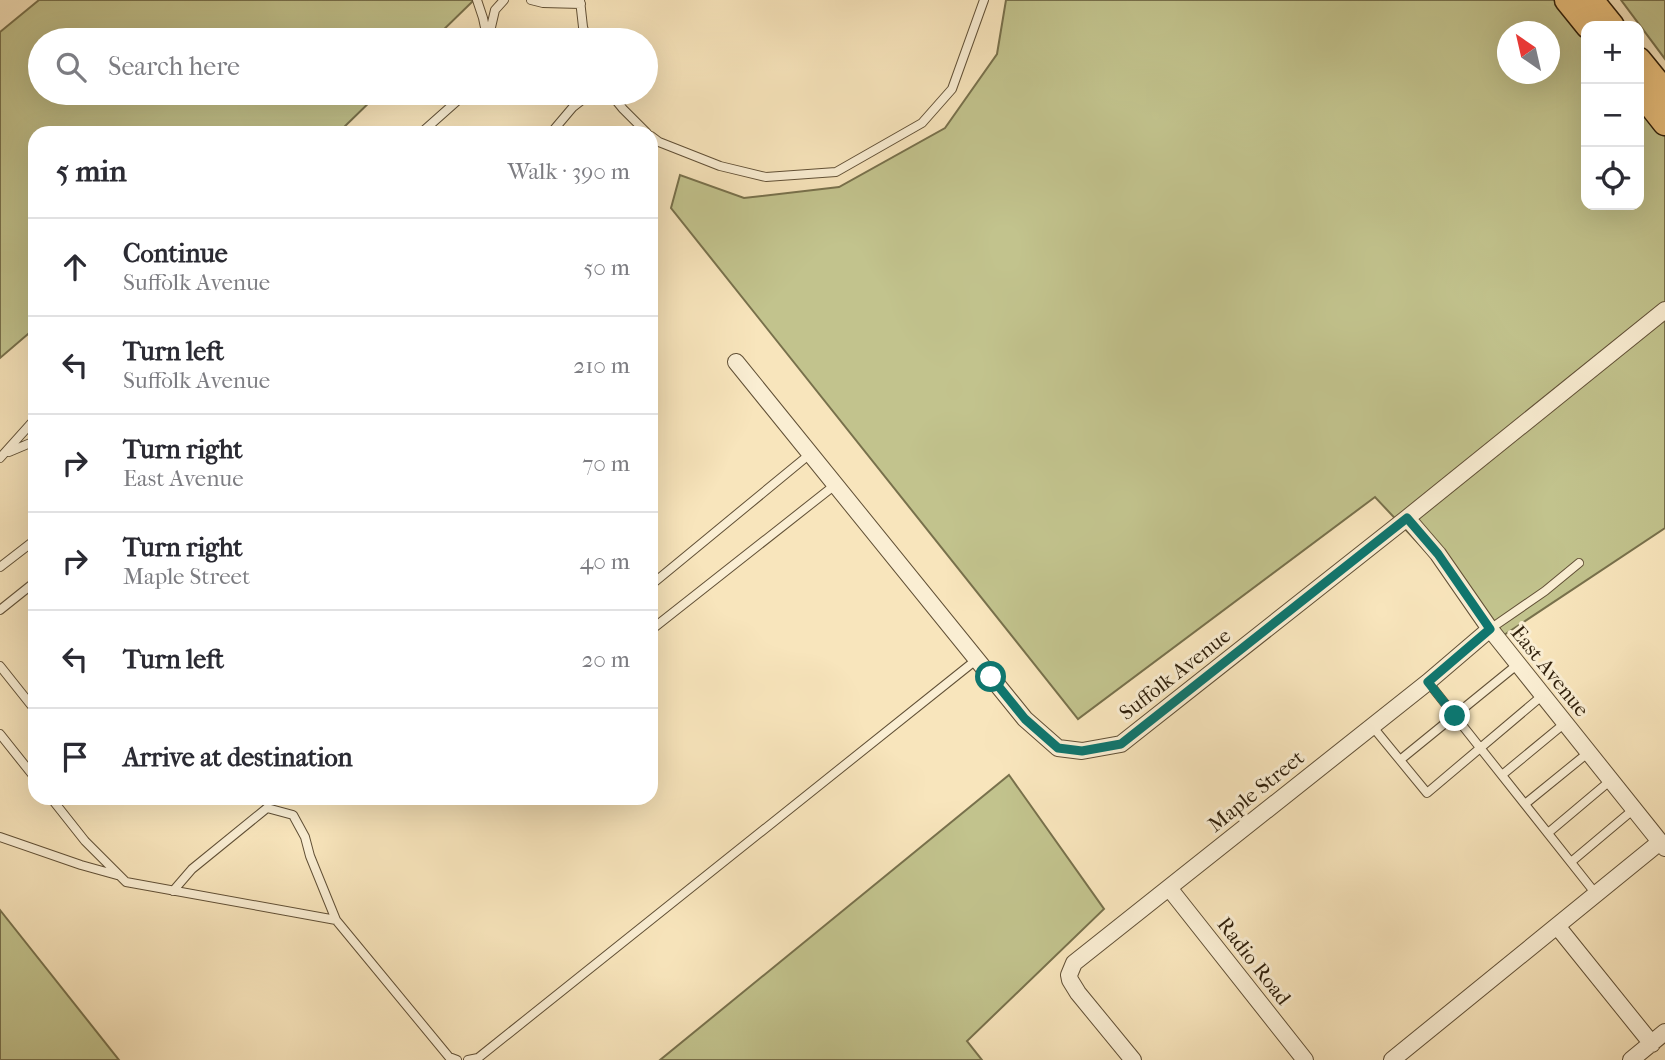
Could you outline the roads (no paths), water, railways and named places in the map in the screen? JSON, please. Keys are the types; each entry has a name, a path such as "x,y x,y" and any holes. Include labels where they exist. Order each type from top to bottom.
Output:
{"main road":[{"path":"1567,0 1584,21"},
{"path":"1591,0 1608,21"},
{"path":"1644,66 1665,92"},
{"path":"1644,96 1665,123"}],"street":[{"name":"Suffolk Avenue","path":"736,362 1025,719 1058,748 1082,751 1121,744 1665,310"},
{"name":"East Avenue","path":"1407,518 1438,554 1490,629 1663,843"},
{"name":"Maple Street","path":"1133,1060 1070,980 1074,962 1428,682 1490,629"},
{"path":"1392,1060 1663,843"},
{"name":"Radio Road","path":"1169,888 1305,1060"},
{"path":"1558,926 1651,1044"},
{"path":"1632,1060 1665,1032"}],"lane":[{"path":"477,0 485,28"},
{"path":"491,28 495,10 504,0"},
{"path":"531,0 543,3 580,2 583,28"},
{"path":"658,141 720,166 766,177 836,172 922,123 952,89 985,0"},
{"path":"429,126 452,105"},
{"path":"557,126 576,105"},
{"path":"621,105 641,126"},
{"path":"3,456 28,427"},
{"path":"3,456 28,446"},
{"path":"658,579 810,454"},
{"path":"658,624 835,485"},
{"path":"0,567 28,545"},
{"path":"1490,629 1579,563"},
{"path":"0,610 28,588"},
{"path":"468,1060 478,1058 976,660"},
{"path":"1400,760 1518,664"},
{"path":"0,666 28,701"},
{"path":"1428,682 1596,894"},
{"path":"1372,726 1427,793 1543,695"},
{"path":"1502,775 1565,723"},
{"path":"0,734 28,769"},
{"path":"1525,804 1589,752"},
{"path":"1548,833 1611,780"},
{"path":"57,805 85,841 126,882 336,919"},
{"path":"173,891 192,869 267,808 293,815 305,837 336,919 449,1057 457,1060"},
{"path":"1571,862 1634,809"},
{"path":"0,837 81,865 120,875"}]}
